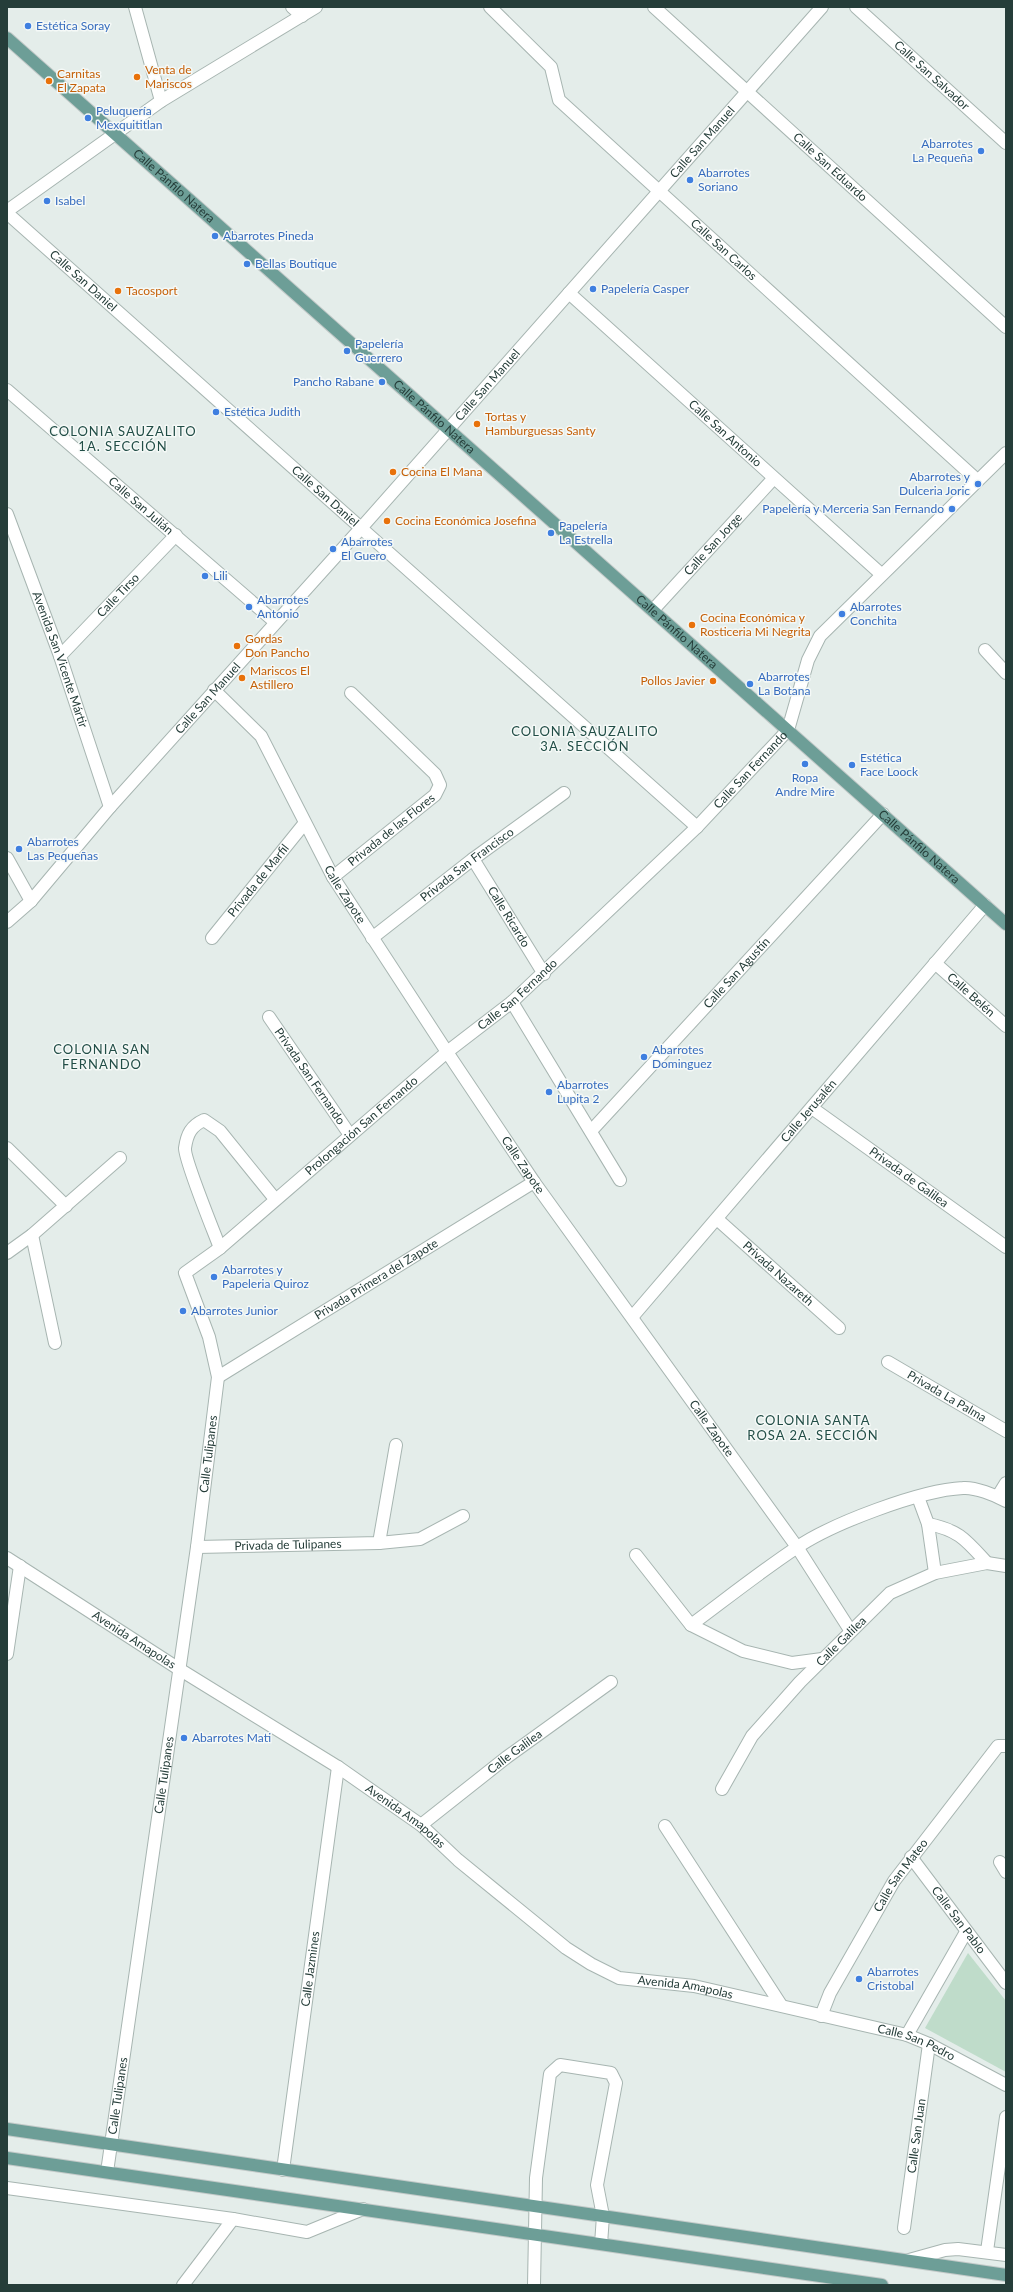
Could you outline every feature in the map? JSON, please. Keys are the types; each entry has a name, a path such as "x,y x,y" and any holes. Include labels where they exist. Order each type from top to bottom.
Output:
{"main road":[{"name":"Calle Pánfilo Natera","path":"7,38 1006,924"},
{"path":"7,2129 1006,2275"},
{"path":"7,2158 536,2233 601,2244 882,2285"}],"street":[{"path":"135,7 161,101"},
{"path":"292,7 302,16"},
{"path":"7,212 116,135 161,101 316,7"},
{"name":"Calle San Carlos","path":"490,7 551,67 558,100 977,480"},
{"name":"Calle San Eduardo","path":"654,7 746,93 1006,327"},
{"name":"Calle San Manuel","path":"7,922 31,901 110,807 362,527 822,7"},
{"name":"Calle San Salvador","path":"856,7 1006,144"},
{"name":"Calle San Daniel","path":"7,212 697,827"},
{"name":"Calle San Antonio","path":"569,293 773,479 880,574"},
{"name":"Calle San Julián","path":"7,390 276,622"},
{"name":"Calle San Fernando","path":"447,1052 512,1002 544,974 697,827 788,730 808,660 820,636 880,574 1006,452"},
{"name":"Calle San Jorge","path":"653,610 773,479"},
{"name":"Avenida San Vicente Mártir","path":"7,514 60,656 110,807"},
{"name":"Calle Tirso","path":"60,656 176,535"},
{"path":"985,650 1006,673"},
{"name":"Calle Zapote","path":"214,690 261,736 304,824 333,877 447,1052 534,1182 633,1316 797,1547 850,1630"},
{"name":"Privada de las Flores","path":"333,877 435,795 440,785 435,774 351,693"},
{"name":"Privada San Francisco","path":"372,938 473,859 564,793"},
{"name":"Calle San Agustín","path":"591,1131 883,814"},
{"name":"Privada de Marfil","path":"212,938 304,824"},
{"path":"7,858 31,901"},
{"name":"Calle Ricardo","path":"473,859 544,974"},
{"name":"Calle Jerusalén","path":"633,1316 985,905"},
{"name":"Calle Belén","path":"935,963 1006,1026"},
{"path":"512,1002 620,1180"},
{"name":"Privada San Fernando","path":"269,1017 350,1135"},
{"name":"Prolongación San Fernando","path":"218,1377 209,1337 185,1273 220,1248 447,1052"},
{"name":"Privada de Galilea","path":"812,1108 1006,1247"},
{"path":"220,1248 185,1150 189,1130 204,1120 220,1131 275,1199"},
{"path":"7,1148 66,1206"},
{"path":"7,1253 32,1235 120,1158"},
{"name":"Privada Primera del Zapote","path":"218,1377 534,1182"},
{"name":"Privada Nazareth","path":"717,1219 839,1328"},
{"path":"32,1235 56,1343"},
{"name":"Privada La Palma","path":"888,1362 1006,1431"},
{"name":"Calle Tulipanes","path":"107,2172 197,1547 218,1377"},
{"path":"379,1543 396,1445"},
{"path":"691,1625 797,1547 853,1519 918,1497 964,1488 1002,1499 1006,1483"},
{"path":"918,1497 928,1524 935,1573"},
{"name":"Privada de Tulipanes","path":"197,1547 379,1543 420,1539 463,1516"},
{"path":"928,1524 948,1528 967,1541 987,1563"},
{"path":"636,1556 691,1625 743,1651 792,1662 822,1659"},
{"name":"Avenida Amapolas","path":"7,1558 179,1669 338,1767 421,1825 458,1860 566,1948 591,1964 619,1978 694,1986 781,2005 820,2016"},
{"name":"Calle Galilea","path":"722,1789 752,1736 822,1659 850,1630 890,1593 935,1573 987,1563 1006,1566"},
{"path":"7,1654 20,1566"},
{"name":"Calle Galilea","path":"421,1825 507,1757 611,1682"},
{"name":"Calle San Mateo","path":"820,2016 830,1993 890,1887 911,1857 1002,1746"},
{"name":"Calle Jazmines","path":"283,2170 338,1767"},
{"path":"665,1826 781,2005"},
{"name":"Calle San Pablo","path":"911,1857 1006,1984"},
{"path":"907,2036 966,1932"},
{"name":"Calle San Pedro","path":"820,2016 907,2036 929,2044 1006,2085"},
{"name":"Calle San Juan","path":"904,2228 929,2044"},
{"path":"534,2285 537,2206 536,2178 550,2074 560,2065 611,2073 616,2083 597,2185 603,2216 601,2244"},
{"path":"987,2252 1006,2116"},
{"path":"7,2188 233,2219 307,2232 363,2209"},
{"path":"183,2285 233,2219"},
{"path":"908,2260 945,2250 987,2252 1006,2255"}],"green space":[{"path":"968,1953 1006,2001 1006,2072 925,2028"}],"place":[{"name":"Estética Soray","path":"28,26"},
{"name":"Venta de Mariscos","path":"137,77"},
{"name":"Carnitas El Zapata","path":"49,81"},
{"name":"Peluquería Mexquititlan","path":"88,118"},
{"name":"Abarrotes La Pequeña","path":"981,151"},
{"name":"Abarrotes Soriano","path":"690,180"},
{"name":"Isabel","path":"47,201"},
{"name":"Abarrotes Pineda","path":"215,236"},
{"name":"Bellas Boutique","path":"247,264"},
{"name":"Papelería Casper","path":"593,289"},
{"name":"Tacosport","path":"118,291"},
{"name":"Papelería Guerrero","path":"347,351"},
{"name":"Pancho Rabane","path":"382,382"},
{"name":"Estética Judith","path":"216,412"},
{"name":"Tortas y Hamburguesas Santy","path":"477,424"},
{"name":"Cocina El Mana","path":"393,472"},
{"name":"Abarrotes y Dulceria Joric","path":"978,484"},
{"name":"Papelería y Merceria San Fernando","path":"952,509"},
{"name":"Cocina Económica Josefina","path":"387,521"},
{"name":"Papelería La Estrella","path":"551,533"},
{"name":"Abarrotes El Guero","path":"333,549"},
{"name":"Lili","path":"205,576"},
{"name":"Abarrotes Antonio","path":"249,607"},
{"name":"Abarrotes Conchita","path":"842,614"},
{"name":"Cocina Económica y Rosticeria Mi Negrita","path":"692,625"},
{"name":"Gordas Don Pancho","path":"237,646"},
{"name":"Mariscos El Astillero","path":"242,678"},
{"name":"Pollos Javier","path":"713,681"},
{"name":"Abarrotes La Botana","path":"750,684"},
{"name":"Ropa Andre Mire","path":"805,764"},
{"name":"Estética Face Loock","path":"852,765"},
{"name":"Abarrotes Las Pequeñas","path":"19,849"},
{"name":"Abarrotes Dominguez","path":"644,1057"},
{"name":"Abarrotes Lupita 2","path":"549,1092"},
{"name":"Abarrotes y Papeleria Quiroz","path":"214,1277"},
{"name":"Abarrotes Junior","path":"183,1311"},
{"name":"Abarrotes Mati","path":"184,1738"},
{"name":"Abarrotes Cristobal","path":"859,1979"}],"district":[{"name":"COLONIA SAUZALITO 1A. SECCIÓN","path":"123,438"},
{"name":"COLONIA SAUZALITO 3A. SECCIÓN","path":"585,738"},
{"name":"COLONIA SAN FERNANDO","path":"102,1056"},
{"name":"COLONIA SANTA ROSA 2A. SECCIÓN","path":"813,1428"}]}
